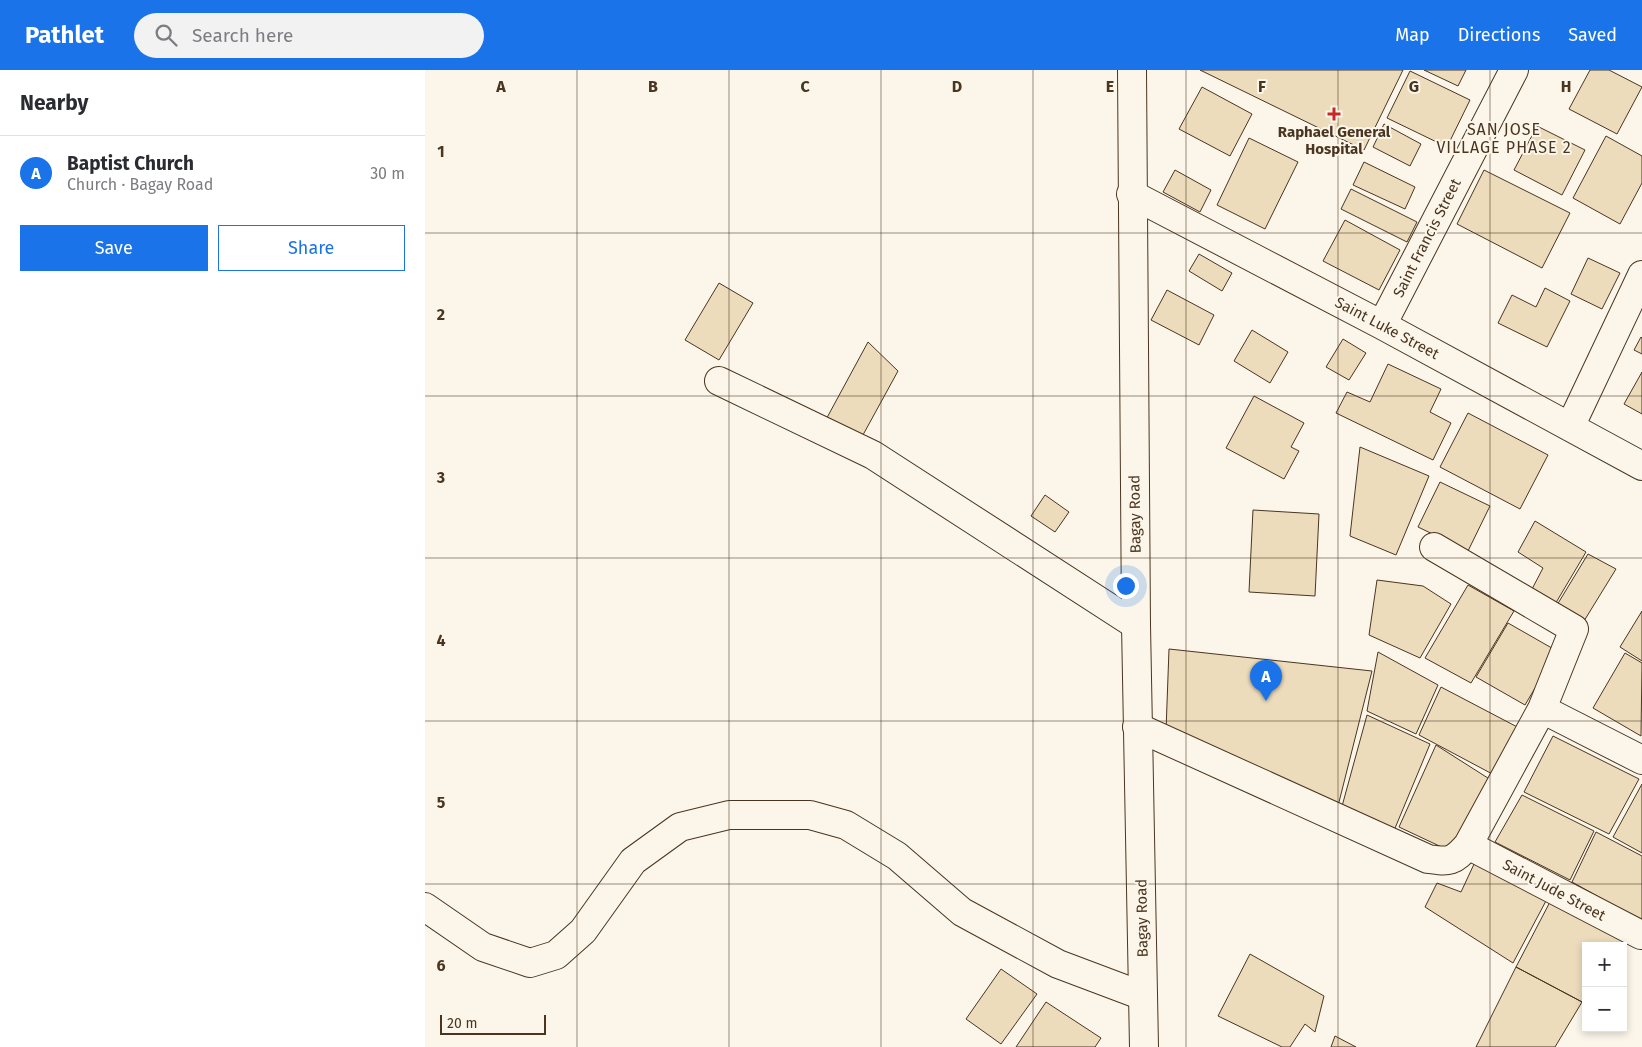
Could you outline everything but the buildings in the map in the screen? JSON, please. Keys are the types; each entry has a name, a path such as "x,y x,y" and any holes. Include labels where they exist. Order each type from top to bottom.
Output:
{"street":[{"name":"Bagay Road","path":"1132,70 1131,194 1137,727 1145,1047"},
{"name":"Saint Francis Street","path":"1382,325 1514,70"},
{"name":"Saint Luke Street","path":"1131,194 1382,325 1642,466"},
{"path":"1570,426 1642,274"},
{"path":"719,381 873,455 1136,625"},
{"path":"1137,727 1428,859 1446,861 1457,858 1468,845 1542,709 1574,629 1434,547"},
{"path":"1542,709 1642,760"},
{"path":"425,907 483,947 530,963 556,955 583,931 633,861 680,827 729,815 810,815 846,826 897,856 962,912 1059,964 1143,996"},
{"name":"Saint Jude Street","path":"1468,845 1641,935"}],"place":[{"name":"Raphael General Hospital","path":"1334,114"},
{"name":"Baptist Church","path":"1266,701"}],"district":[{"name":"SAN JOSE VILLAGE PHASE 2","path":"1504,138"}]}
